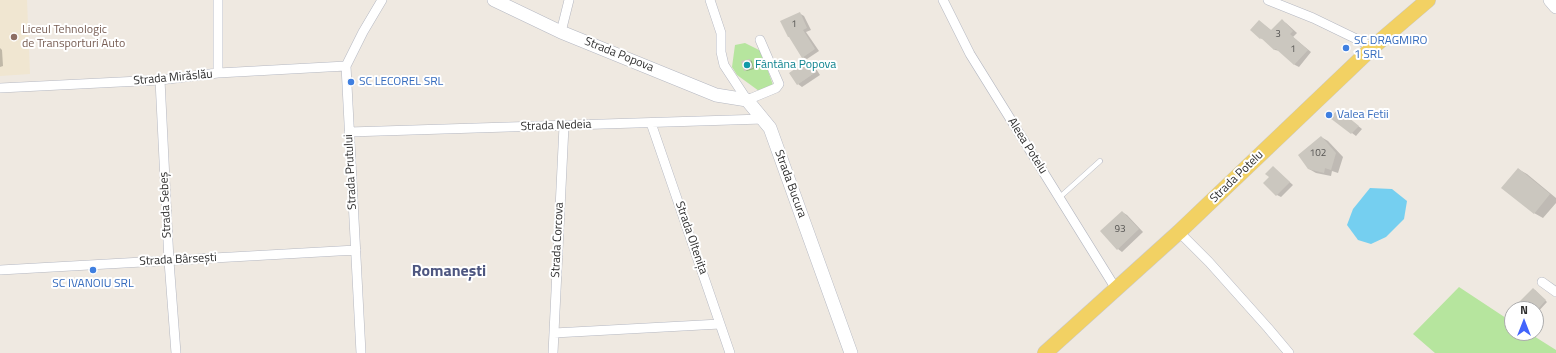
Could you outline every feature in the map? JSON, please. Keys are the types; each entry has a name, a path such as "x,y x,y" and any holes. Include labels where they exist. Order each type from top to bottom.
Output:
{"main road":[{"name":"Strada Potelu","path":"1045,353 1179,232 1373,47 1428,0"}],"street":[{"path":"218,0 218,74"},
{"name":"Strada Prutului","path":"361,353 346,66 363,32 382,0"},
{"name":"Strada Popova","path":"494,0 561,32 716,95 747,100"},
{"path":"561,32 569,0"},
{"path":"710,0 721,33 721,52 724,65 747,100 776,88 779,84 760,40"},
{"name":"Aleea Potelu","path":"943,0 970,54 1060,197 1116,290"},
{"path":"1268,0 1313,18 1373,47"},
{"path":"1550,0 1556,7"},
{"name":"Strada Mirăslău","path":"0,88 160,80 218,74 346,66"},
{"name":"Strada Sebeș","path":"160,80 169,261 176,353"},
{"name":"Strada Bucura","path":"747,100 770,128 851,353"},
{"name":"Strada Nedeia","path":"349,132 763,119"},
{"name":"Strada Oltenița","path":"651,123 730,353"},
{"name":"Strada Corcova","path":"553,353 564,126"},
{"path":"1179,232 1209,262 1289,353"},
{"name":"Strada Bârsești","path":"0,270 356,250"},
{"path":"1542,282 1556,292"},
{"path":"554,333 720,324"}],"lane":[{"path":"1060,197 1100,161"}],"shaded area":[{"name":"Liceul Tehnologic de Transporturi Auto","path":"0,0 27,0 30,74 0,76"}],"green space":[{"path":"745,43 761,51 773,85 759,91 737,75 732,67 735,45"},
{"path":"1459,287 1504,317 1504,341 1542,341 1556,350 1556,353 1435,353 1413,334"}],"water":[{"path":"1370,188 1392,189 1407,201 1404,219 1386,237 1371,244 1358,240 1347,225 1353,209"}],"building":[{"path":"800,12 807,28 803,30 815,49 802,58 788,37 780,21"},
{"path":"1282,19 1293,31 1290,34 1308,50 1294,65 1276,49 1274,50 1250,30 1259,20 1271,30"},
{"name":"Fântâna Popova","path":"750,59 753,68 744,71 741,61"},
{"path":"808,60 816,72 797,85 789,73"},
{"path":"1338,109 1359,126 1351,134 1330,118"},
{"path":"1321,136 1336,153 1331,170 1325,168 1324,173 1308,169 1298,155"},
{"path":"1273,166 1290,182 1276,196 1263,183 1269,177 1265,174"},
{"path":"1518,168 1550,194 1534,214 1501,188"},
{"path":"1122,211 1139,229 1117,250 1100,231"},
{"path":"1533,288 1546,300 1544,302 1544,301 1520,301"}],"place":[{"name":"Liceul Tehnologic de Transporturi Auto","path":"14,37"},
{"name":"SC DRAGMIRO 1 SRL","path":"1346,48"},
{"name":"Fântâna Popova","path":"747,65"},
{"name":"SC LECOREL SRL","path":"351,82"},
{"name":"Valea Fetii","path":"1329,115"},
{"name":"SC IVANOIU SRL","path":"93,270"}],"district":[{"name":"Romanești","path":"449,272"}]}
